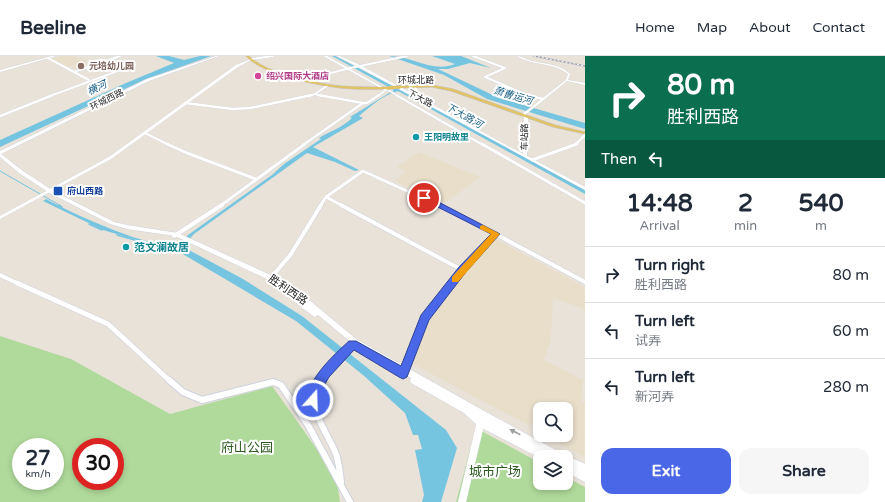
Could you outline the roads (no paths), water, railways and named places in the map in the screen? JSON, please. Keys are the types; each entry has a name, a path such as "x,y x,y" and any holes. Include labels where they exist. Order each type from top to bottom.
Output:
{"main road":[{"name":"环城西路","path":"0,154 148,80 218,56"},
{"name":"环城北路","path":"247,56 264,68 328,85 360,88 415,87 452,90 525,115"},
{"name":"环城北路","path":"400,87 432,86 452,90 585,134"},
{"name":"胜利西路","path":"0,154 48,192"},
{"name":"胜利西路","path":"0,159 17,174 112,226 132,231 178,236 270,279 306,301 354,340 535,450"},
{"name":"胜利西路","path":"270,279 353,344 404,371"},
{"name":"胜利西路","path":"482,419 547,450"},
{"path":"573,463 585,469"},
{"path":"573,471 585,477"}],"street":[{"path":"0,71 55,56"},
{"path":"74,72 120,56"},
{"path":"0,218 110,158 237,66 251,58 273,56"},
{"path":"325,56 385,87 585,203"},
{"name":"下大路","path":"338,56 356,67 408,92 585,189"},
{"path":"306,80 348,68 407,56"},
{"path":"472,56 504,68 485,77 528,95 543,99"},
{"path":"518,56 532,62 565,70 569,74 567,80 585,84"},
{"path":"48,58 90,80"},
{"path":"0,116 90,80 126,68 107,61"},
{"name":"车站路","path":"525,156 525,115 567,80"},
{"path":"389,82 400,87"},
{"path":"185,103 233,109 250,108 315,94 328,85"},
{"path":"315,94 367,103 386,90 385,87"},
{"path":"408,92 417,91 415,87"},
{"path":"178,236 363,103"},
{"path":"145,133 186,153 256,179"},
{"path":"532,160 576,144 585,134"},
{"path":"270,279 292,254 326,197 363,171 424,198 541,256 585,282"},
{"path":"326,197 462,270"},
{"path":"404,371 424,318 462,270 496,234"},
{"path":"0,275 108,324 183,392 195,398 208,399 273,382 281,385 308,425 350,502"},
{"path":"342,488 336,455 315,416 313,404 314,392 319,382 325,373 353,344"},
{"path":"462,502 482,419"}],"water":[{"path":"156,56 169,56 184,60 200,56 211,56 144,80 0,147 0,140 174,63"},
{"path":"332,56 335,56 413,96 585,190 585,194 398,91 382,98 359,116 363,118 313,147 359,170 355,171 335,162 307,153 194,234 184,245 187,249 243,279 302,316 446,430 457,448 441,502 422,502 424,495 415,450 422,449 418,435 413,435 405,413 363,375 296,321 181,253 103,230 43,201 46,199 73,213 129,235 147,241 174,245 272,175 284,164 321,139 319,138 344,124 352,118 350,117 394,90"},
{"path":"389,56 438,67 455,64 432,56 461,56 491,68 470,63 448,69 438,69 499,98 585,123 585,129 487,99 444,75"}],"waterway":[{"path":"0,171 61,206"},
{"path":"89,224 102,230"},
{"path":"117,235 156,246"},
{"path":"248,291 265,301"}],"railway":[{"path":"534,56 585,66"}],"place":[{"name":"元培幼儿园","path":"81,66"},
{"name":"绍兴国际大酒店","path":"258,76"},
{"name":"王阳明故里","path":"416,137"},
{"name":"府山西路","path":"58,191"},
{"name":"范文澜故居","path":"126,247"}],"water label":[{"name":"横河","path":"97,88"},
{"name":"萧曹运河","path":"513,96"},
{"name":"下大路河","path":"464,116"}],"park label":[{"name":"府山公园","path":"247,448"},
{"name":"城市广场","path":"495,472"}]}
